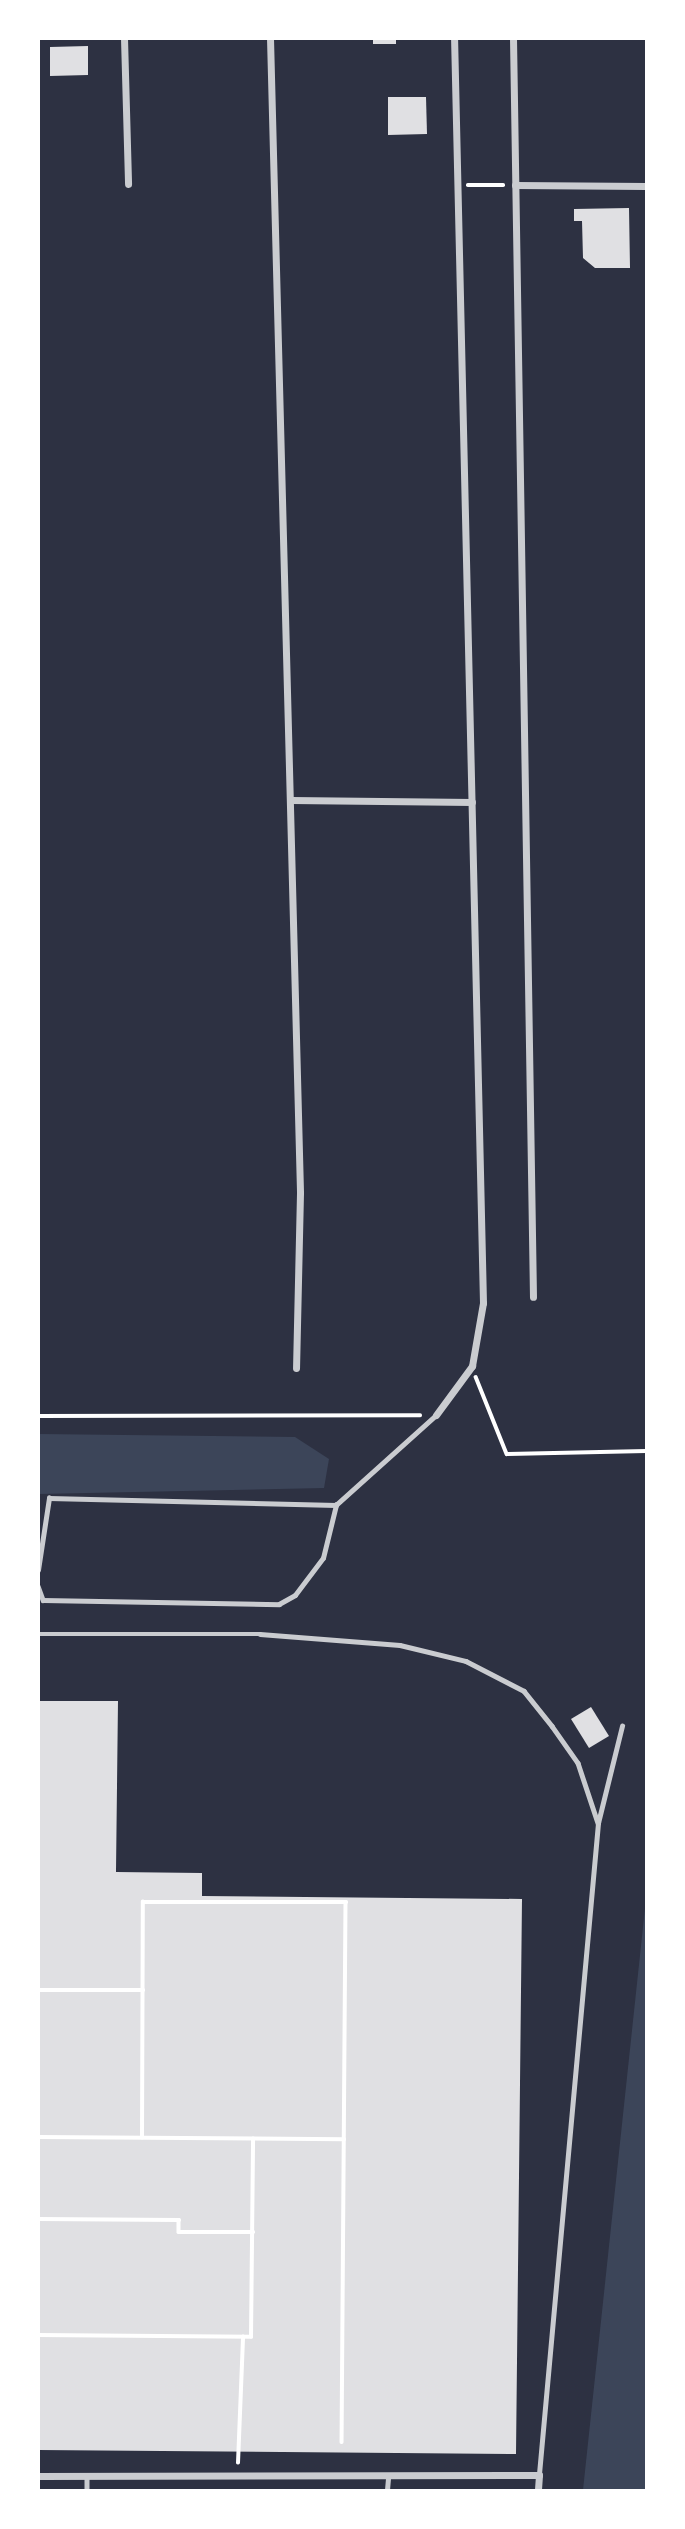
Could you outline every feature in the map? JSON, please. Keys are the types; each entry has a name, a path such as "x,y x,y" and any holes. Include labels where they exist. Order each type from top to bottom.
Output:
{"street":[{"path":"124,38 128,184"},
{"path":"270,38 300,1194 296,1368"},
{"path":"436,1415 472,1366 483,1303 454,38"},
{"path":"513,38 533,1297"},
{"path":"515,185 646,186"},
{"path":"291,800 472,802"},
{"path":"38,2476 388,2479 539,2475 538,2490"}],"lane":[{"path":"38,1586 43,1600 279,1604 295,1595 323,1558 336,1505 436,1415"},
{"path":"38,1570 49,1498 336,1505"},
{"path":"38,1634 260,1634 400,1645 466,1661 524,1691 578,1763 598,1824"},
{"path":"539,2475 598,1824 622,1726"},
{"path":"87,2477 87,2490"},
{"path":"387,2490 388,2479"}],"path":[{"path":"458,185 515,185"},
{"path":"472,1366 507,1454 646,1451"},
{"path":"38,1416 436,1415"},
{"path":"142,2138 143,1902 346,1902 342,2442"},
{"path":"38,1990 143,1990"},
{"path":"38,2137 344,2139"},
{"path":"38,2335 251,2337 253,2139"},
{"path":"38,2219 179,2220 179,2232 253,2232"},
{"path":"233,2478 242,2452 243,2337"}],"shaded area":[{"path":"39,1434 295,1437 329,1459 324,1488 39,1494"},
{"path":"646,1899 646,2490 583,2490"}],"building":[{"path":"373,38 396,38 396,44 373,44"},
{"path":"88,46 88,75 50,76 50,47"},
{"path":"388,97 426,97 427,134 388,135"},
{"path":"629,208 630,268 595,268 583,258 582,221 574,221 574,209"},
{"path":"38,1701 118,1701 116,1872 202,1873 202,1896 522,1899 516,2454 38,2450"},
{"path":"591,1707 609,1736 589,1748 571,1719"}]}
